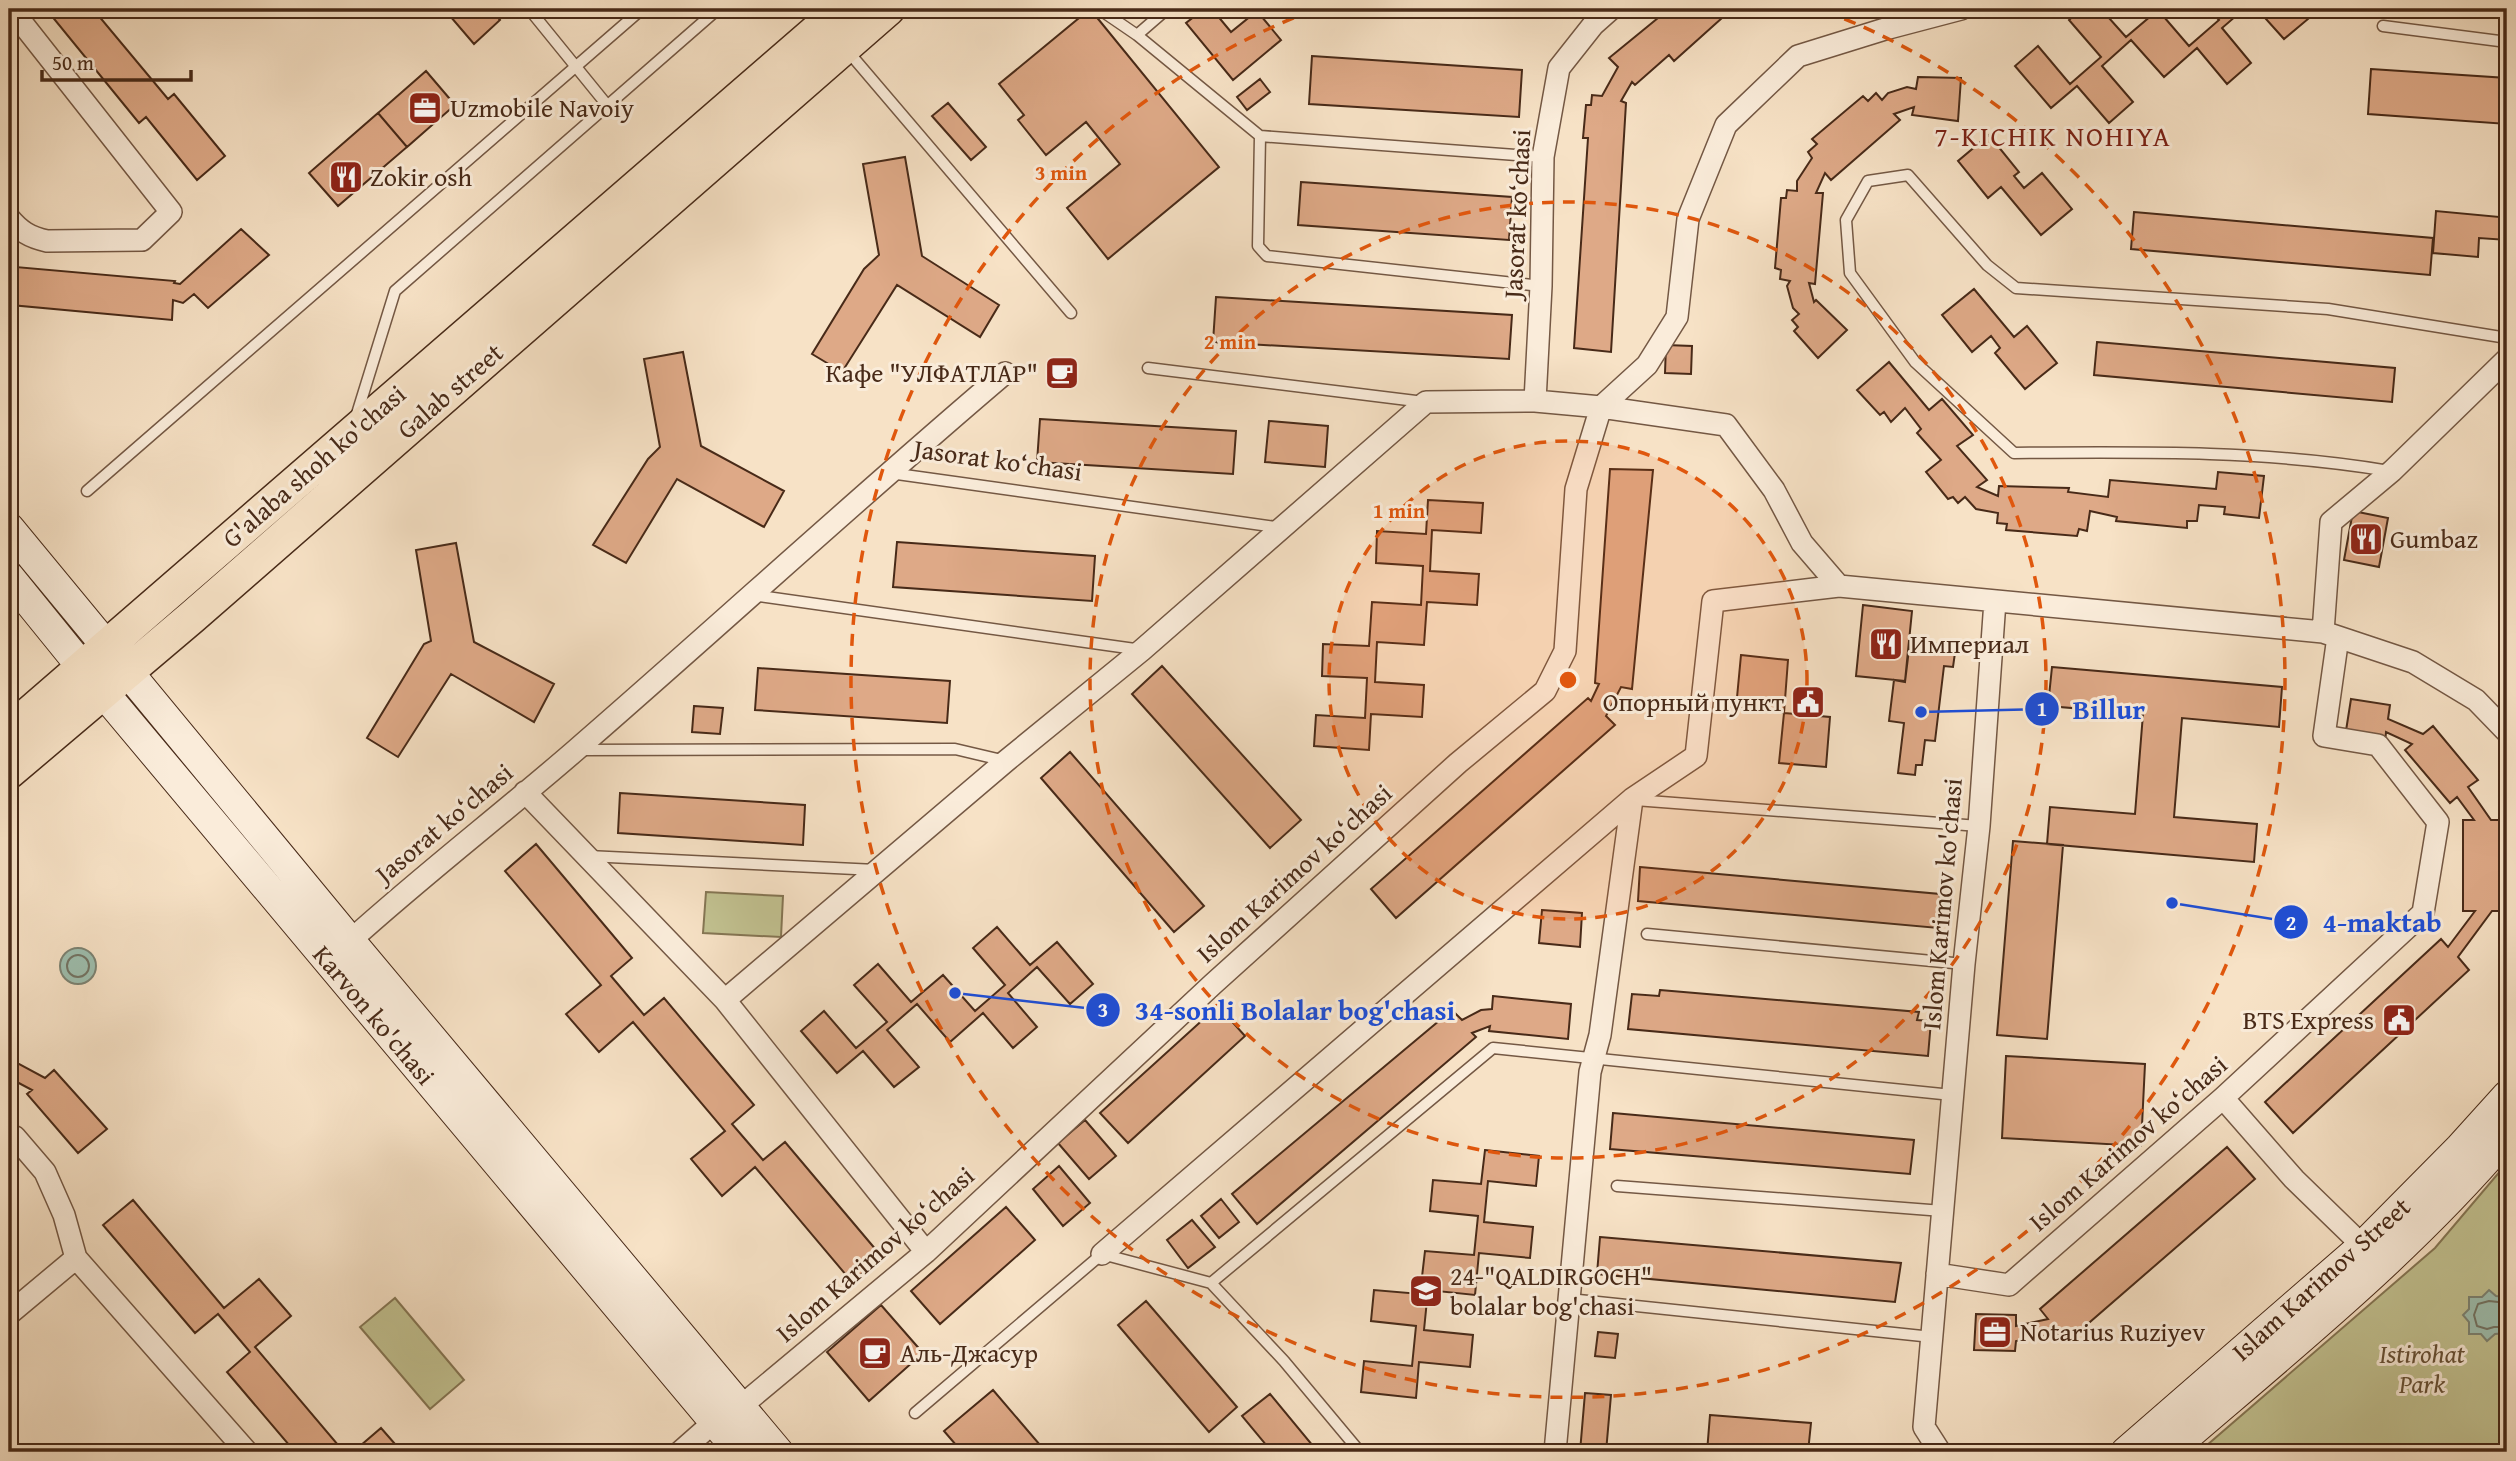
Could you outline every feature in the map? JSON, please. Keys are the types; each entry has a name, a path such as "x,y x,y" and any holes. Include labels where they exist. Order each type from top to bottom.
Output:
{"main road":[{"name":"G'alaba shoh ko'chasi","path":"9,732 104,669 351,434 842,9"},
{"name":"Galab street","path":"9,772 104,669 888,9"},
{"path":"9,528 104,669 350,941 778,1452"},
{"name":"Karvon ko'chasi","path":"9,577 104,669 740,1452"},
{"name":"Islam Karimov Street","path":"2126,1452 2363,1246 2507,1096"},
{"name":"Islam Karimov Street","path":"2168,1452 2410,1241 2474,1175 2507,1136"}],"street":[{"name":"Jasorat ko‘chasi","path":"1535,401 1541,286 1543,157 1559,68 1593,25 1611,9"},
{"path":"1601,407 1647,365 1677,317 1688,219 1726,125 1798,56 1961,9"},
{"path":"9,218 19,230 32,238 47,241 142,240 171,212 13,12"},
{"path":"2330,634 2331,522 2392,471 2507,359"},
{"path":"887,473 1004,373"},
{"path":"725,1000 1006,761 1142,650 1426,402 1535,401 1601,407 1726,425 1774,490 1802,542 1839,586"},
{"name":"Islom Karimov ko‘chasi","path":"680,1452 714,1422 740,1408 926,1252 1213,984 1458,762 1545,691 1565,651 1577,489 1601,407"},
{"name":"Jasorat ko‘chasi","path":"350,941 419,878 575,750 887,473"},
{"path":"1102,1254 1632,799 1696,756 1713,601 1839,586 2330,634 2413,662 2476,700 2507,732"},
{"name":"Islom Karimov ko'chasi","path":"1940,1452 1924,1427 1952,1095 1979,826 1994,601"},
{"name":"Islom Karimov ko‘chasi","path":"1937,1274 2009,1285 2223,1098 2423,913 2438,822 2378,744 2324,736 2330,634"},
{"path":"525,792 725,1000 926,1252"},
{"path":"1555,1452 1590,1072 1600,1035 1632,799"},
{"path":"2223,1098 2294,1179 2363,1246"},
{"path":"9,1135 15,1137 45,1172 64,1216 76,1258 247,1452"},
{"path":"9,1314 76,1258"}],"lane":[{"path":"529,9 607,105"},
{"path":"88,491 642,9"},
{"path":"351,434 395,291 718,9"},
{"path":"1099,9 1137,35 1259,136 1543,157"},
{"path":"1137,35 1167,9"},
{"path":"2383,26 2507,42"},
{"path":"845,47 1071,313"},
{"path":"1259,136 1258,246 1267,256 1541,286"},
{"path":"2392,471 2334,462 2155,453 2014,453 1915,362 1850,273 1846,220 1868,181 1908,175 1987,265 2016,288 2328,309 2507,338"},
{"path":"1148,368 1426,402"},
{"name":"Jasorat ko‘chasi","path":"887,473 1283,528"},
{"path":"750,594 1142,650"},
{"path":"575,750 955,750 1006,761"},
{"path":"1632,799 1979,826"},
{"path":"586,856 879,870"},
{"path":"1647,934 1964,964"},
{"path":"1211,1283 1493,1048 1952,1095"},
{"path":"1617,1186 1942,1211"},
{"path":"915,1413 1102,1254 1211,1283 1284,1361 1360,1452"},
{"path":"1569,1299 1932,1337"}],"green space":[{"path":"706,892 783,896 781,937 703,933"},
{"name":"Istirohat Park","path":"2507,1163 2507,1452 2199,1452 2435,1248"},
{"path":"395,1298 464,1380 430,1409 360,1327"}],"water":[{"path":"78,948 91,953 96,966 91,979 78,984 65,979 60,966 65,953"},
{"path":"2489,1290 2496,1296 2507,1297 2507,1333 2495,1334 2487,1341 2481,1334 2469,1334 2469,1322 2463,1315 2469,1309 2469,1297 2482,1297"}],"building":[{"path":"46,9 93,9 168,99 174,94 225,156 197,180 146,117 139,123"},
{"path":"444,9 491,9 500,20 474,44"},
{"path":"1090,9 1219,167 1108,259 1067,208 1120,164 1086,122 1046,155 1018,120 1024,115 999,84"},
{"path":"1204,9 1212,9 1231,32 1257,11 1281,40 1233,80 1186,23"},
{"path":"1669,9 1732,9 1674,61 1669,55 1635,85 1632,82 1621,101 1626,103 1611,352 1574,348 1588,138 1583,138 1586,105 1591,105 1592,95 1602,96 1618,67 1609,58"},
{"path":"2081,9 2101,9 2126,37 2158,10 2189,46 2219,20 2209,9 2244,9 2222,28 2251,63 2227,84 2197,48 2164,77 2131,40 2102,66 2133,102 2109,123 2077,86 2051,108 2015,66 2038,46 2070,84 2101,57 2069,20"},
{"path":"2257,9 2299,9 2308,19 2284,39"},
{"path":"1312,56 1522,70 1519,117 1309,104"},
{"path":"2371,69 2507,78 2507,124 2368,114"},
{"path":"426,71 455,105 407,147 378,113"},
{"path":"1918,77 1961,78 1958,121 1912,115 1914,107 1894,114 1900,120 1831,180 1825,173 1816,193 1823,193 1815,284 1809,283 1814,302 1816,300 1847,330 1818,358 1794,331 1798,327 1792,320 1799,314 1793,308 1787,286 1790,281 1780,279 1781,270 1775,268 1781,198 1786,198 1787,190 1797,191 1797,181 1812,158 1808,152 1817,144 1812,139 1863,96 1868,101 1876,93 1882,100 1888,93 1907,87 1916,89"},
{"path":"1260,79 1270,92 1247,110 1237,97"},
{"path":"948,103 986,147 971,160 932,116"},
{"path":"378,113 407,147 338,206 309,173"},
{"path":"1989,135 2019,172 2014,176 2024,188 2042,173 2072,209 2041,235 2001,187 1988,198 1958,161"},
{"path":"905,157 922,256 999,305 980,337 897,285 842,372 812,354 864,269 879,255 863,164"},
{"path":"1301,182 1512,197 1509,240 1298,225"},
{"path":"2501,199 2507,199 2507,240 2479,238 2478,257 2433,253 2436,211 2499,217"},
{"path":"2134,212 2433,238 2430,275 2131,249"},
{"path":"241,229 269,255 208,308 194,294 183,303 173,300 172,320 11,305 9,268 175,281 174,283 180,284"},
{"path":"1974,289 2014,337 2027,326 2057,363 2025,389 1995,353 2000,348 1991,336 1972,352 1942,315"},
{"path":"1216,297 1512,315 1509,359 1213,342"},
{"path":"2097,342 2395,368 2392,402 2094,375"},
{"path":"1666,345 1692,346 1691,374 1665,373"},
{"path":"683,352 701,446 784,491 764,527 677,479 626,563 593,545 648,459 660,447 644,359"},
{"path":"1889,362 1929,410 1942,399 1973,435 1957,446 1987,480 1977,487 1998,496 1999,486 2069,488 2068,492 2108,497 2110,480 2216,489 2218,472 2264,476 2259,518 2224,514 2225,507 2199,505 2197,521 2187,521 2187,528 2116,521 2117,517 2090,511 2087,531 2079,529 2077,536 2006,530 2007,524 1997,523 1998,513 1976,509 1965,497 1958,503 1953,497 1948,499 1926,472 1941,460 1917,433 1921,429 1905,408 1891,422 1884,412 1880,415 1857,390"},
{"path":"1040,419 1236,431 1233,474 1037,462"},
{"path":"1269,421 1328,426 1325,467 1265,462"},
{"path":"1610,469 1653,470 1632,689 1621,687 1606,716 1615,725 1396,918 1371,889 1588,698 1591,701 1599,684 1595,683"},
{"path":"1428,500 1483,503 1481,533 1432,530 1430,571 1479,574 1477,605 1427,602 1424,645 1377,642 1375,682 1424,685 1422,717 1371,714 1369,750 1314,746 1316,715 1365,718 1367,678 1322,676 1323,644 1369,646 1372,602 1421,605 1423,566 1376,563 1377,531 1426,534"},
{"name":"Gumbaz","path":"2353,511 2388,518 2379,567 2344,560"},
{"path":"897,542 1095,556 1092,601 893,587"},
{"path":"456,543 474,642 554,684 534,722 451,674 398,757 367,738 424,644 431,641 416,550"},
{"path":"1863,605 1912,611 1905,681 1856,676"},
{"path":"1910,641 1956,646 1953,667 1944,666 1935,741 1925,740 1922,765 1916,765 1915,775 1898,773 1904,723 1889,721 1894,680 1905,682"},
{"path":"1741,655 1788,660 1784,713 1736,708"},
{"path":"1162,666 1301,820 1270,848 1132,694"},
{"path":"2052,667 2282,687 2279,727 2182,718 2174,817 2257,824 2254,862 2047,844 2050,807 2135,814 2143,714 2048,706"},
{"path":"758,668 950,681 947,723 755,710"},
{"path":"2351,699 2390,705 2388,719 2423,734 2433,726 2478,780 2468,787 2491,820 2502,820 2503,911 2492,911 2458,957 2469,970 2293,1133 2265,1102 2441,939 2448,947 2475,911 2463,911 2463,820 2474,820 2457,797 2450,803 2405,750 2412,744 2386,732 2385,743 2345,737"},
{"path":"694,706 723,708 720,734 692,732"},
{"path":"1784,713 1830,717 1826,767 1779,763"},
{"path":"1070,752 1204,906 1174,932 1041,778"},
{"path":"620,793 805,805 803,845 618,833"},
{"path":"2013,841 2063,845 2047,1039 1997,1035"},
{"path":"536,844 632,958 611,976 644,1015 664,998 754,1105 732,1124 763,1160 785,1142 882,1257 852,1282 755,1167 722,1196 691,1159 725,1131 633,1022 599,1052 566,1014 601,985 505,871"},
{"path":"1640,867 1940,894 1938,928 1638,901"},
{"path":"1542,910 1582,913 1580,947 1539,943"},
{"path":"997,927 1030,965 1057,942 1093,984 1070,1004 1037,967 1008,993 1037,1027 1013,1048 983,1013 950,1042 917,1004 887,1030 919,1067 894,1087 863,1051 837,1073 801,1031 824,1011 856,1048 887,1022 854,985 878,964 911,1002 943,975 975,1011 1005,985 973,948"},
{"path":"1660,990 1919,1012 1917,1020 1931,1021 1928,1056 1628,1029 1632,994 1659,996"},
{"path":"1493,996 1571,1004 1568,1039 1489,1031 1490,1026 1472,1033 1476,1037 1257,1224 1232,1194 1452,1010 1462,1020 1481,1010 1492,1009"},
{"path":"1218,1006 1245,1036 1128,1143 1100,1113"},
{"path":"9,1053 17,1054 17,1063 45,1078 54,1070 107,1129 78,1153 27,1094 32,1090 15,1081 15,1088 9,1087"},
{"path":"2006,1056 2145,1064 2141,1146 2002,1138"},
{"path":"1613,1113 1914,1140 1910,1174 1610,1149"},
{"path":"1085,1120 1116,1156 1089,1179 1058,1143"},
{"path":"2227,1147 2255,1179 2068,1341 2061,1333 2016,1341 2015,1351 1974,1350 1976,1314 2016,1315 2016,1326 2048,1319 2040,1309"},
{"path":"1485,1150 1539,1156 1536,1186 1488,1181 1484,1222 1533,1227 1530,1258 1479,1253 1475,1295 1428,1290 1424,1330 1473,1335 1470,1367 1419,1362 1416,1398 1361,1392 1364,1361 1412,1366 1416,1326 1371,1321 1374,1290 1420,1294 1425,1251 1474,1255 1478,1216 1430,1211 1433,1180 1481,1184"},
{"path":"1059,1166 1090,1203 1063,1226 1033,1189"},
{"path":"1221,1199 1239,1222 1219,1238 1201,1216"},
{"path":"133,1200 224,1308 259,1279 291,1316 255,1347 344,1452 295,1452 227,1372 250,1352 218,1314 195,1333 103,1225"},
{"path":"1006,1207 1035,1240 940,1324 911,1291"},
{"path":"1192,1220 1215,1247 1188,1268 1167,1240"},
{"path":"1600,1237 1901,1263 1895,1302 1597,1274"},
{"path":"1146,1301 1237,1407 1209,1432 1118,1325"},
{"name":"Аль-Джасур","path":"881,1305 923,1353 869,1401 827,1352"},
{"path":"1598,1332 1618,1334 1615,1358 1595,1356"},
{"path":"993,1390 1046,1452 962,1452 944,1431"},
{"path":"1585,1393 1611,1395 1606,1452 1580,1452"},
{"path":"1270,1394 1318,1452 1272,1452 1242,1416"},
{"path":"1710,1415 1811,1423 1808,1452 1707,1452"},
{"path":"381,1428 402,1452 353,1452"}],"place":[{"name":"Uzmobile Navoiy","path":"425,108"},
{"name":"Zokir osh","path":"346,177"},
{"name":"Кафе \"УЛФАТЛАР\"","path":"1062,373"},
{"name":"Gumbaz","path":"2366,539"},
{"name":"Империал","path":"1886,644"},
{"name":"Опорный пункт","path":"1808,702"},
{"name":"Billur","path":"1921,712"},
{"name":"4-maktab","path":"2172,903"},
{"name":"34-sonli Bolalar bog'chasi","path":"955,993"},
{"name":"BTS Express","path":"2399,1020"},
{"name":"24-\"QALDIRGOCH\" bolalar bog'chasi","path":"1426,1291"},
{"name":"Notarius Ruziyev","path":"1995,1332"},
{"name":"Аль-Джасур","path":"875,1353"}],"district":[{"name":"7-KICHIK NOHIYA","path":"2053,136"}]}
